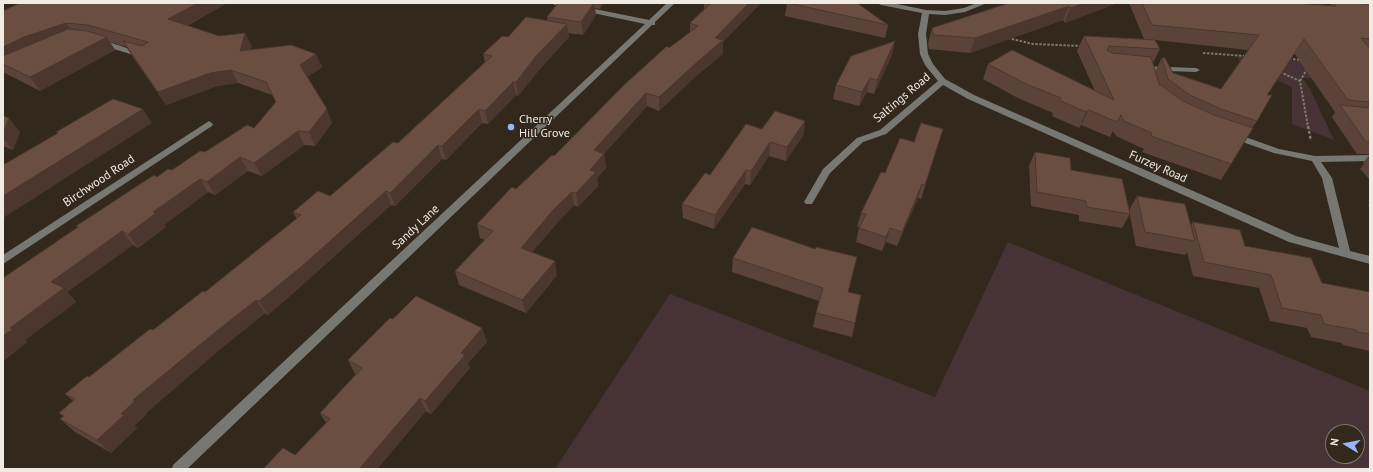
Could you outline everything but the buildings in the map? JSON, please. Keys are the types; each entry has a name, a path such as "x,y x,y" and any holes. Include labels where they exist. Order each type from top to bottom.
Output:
{"street":[{"path":"555,3 652,23"},
{"name":"Sandy Lane","path":"178,469 652,23 671,3"},
{"path":"881,3 926,12 945,13 965,10 983,3"},
{"name":"Saltings Road","path":"809,202 826,171 860,140 883,132 942,80 929,65 924,54 922,34 926,12"},
{"path":"89,40 150,56"},
{"path":"1133,68 1148,72 1196,70"},
{"name":"Furzey Road","path":"942,80 985,103 1293,239 1370,260"},
{"name":"Birchwood Road","path":"3,260 208,124"},
{"path":"1222,132 1277,152 1315,160 1370,158"},
{"path":"1315,160 1327,178 1346,254"}],"path":[{"path":"1003,37 1033,44 1085,46"},
{"path":"1202,53 1249,58"},
{"path":"1289,59 1304,60"},
{"path":"1308,67 1300,81 1315,160"},
{"path":"1278,71 1300,81"}],"shaded area":[{"path":"1237,57 1370,66 1336,79 1302,78 1310,89 1334,140 1292,124 1292,87 1243,65"},
{"path":"1008,242 1370,391 1370,469 555,469 670,294 935,397"}],"place":[{"name":"Cherry Hill Grove","path":"511,127"}]}
